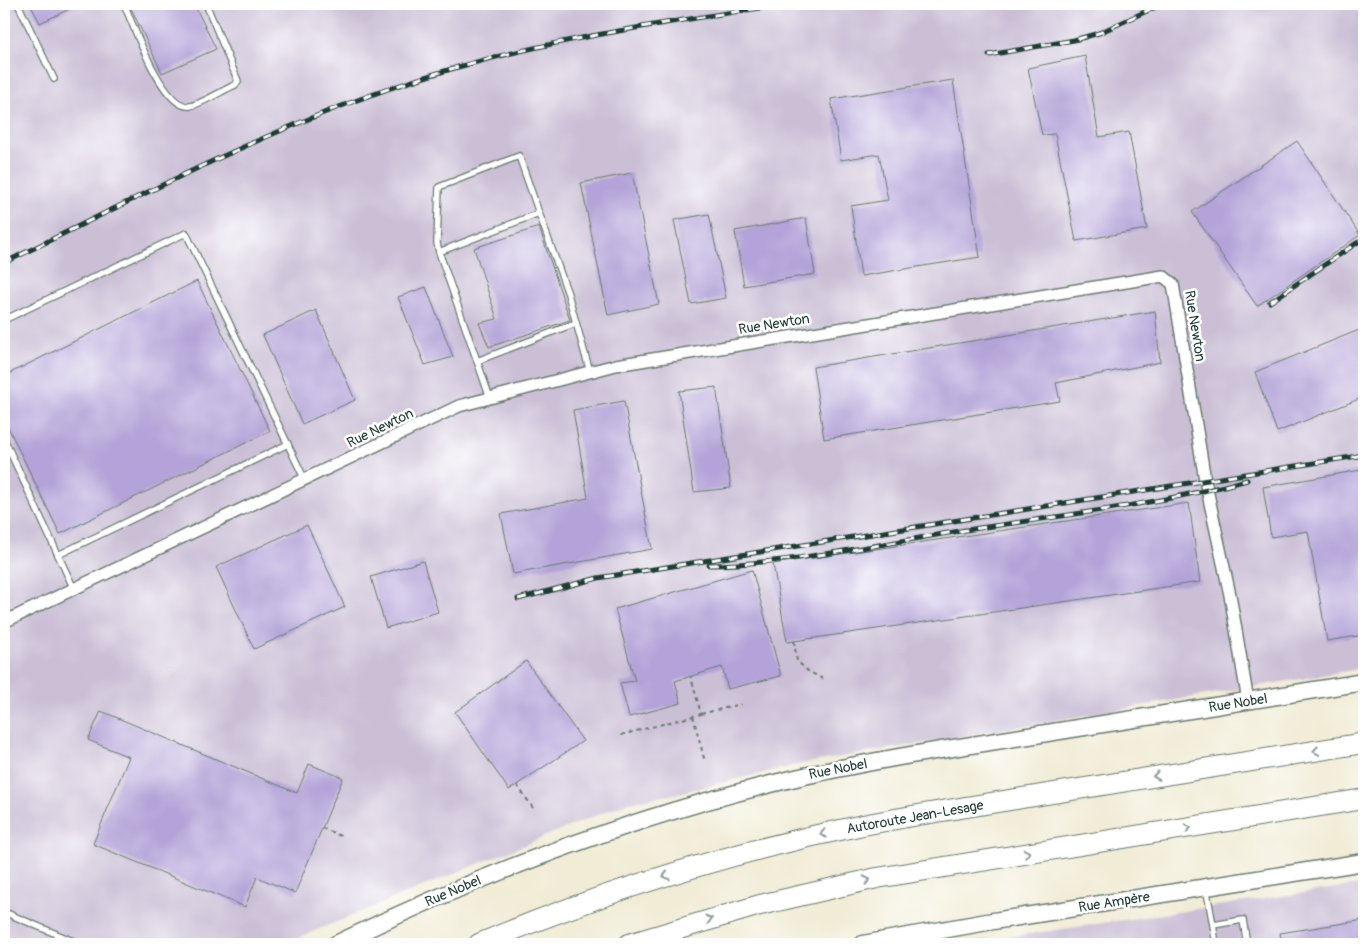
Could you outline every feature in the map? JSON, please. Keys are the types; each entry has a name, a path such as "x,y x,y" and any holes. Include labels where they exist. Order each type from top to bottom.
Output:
{"highway":[{"name":"Autoroute Jean-Lesage","path":"479,944 566,910 660,878 835,831 948,810 1364,743"},
{"path":"629,944 760,905 877,878 1364,799"}],"street":[{"name":"Rue Newton","path":"4,622 459,406 616,365 1163,276 1173,284 1205,480 1230,595 1248,701"},
{"name":"Rue Nobel","path":"336,944 443,895 549,852 658,816 767,784 946,749 1364,682"},
{"name":"Rue Ampère","path":"864,944 1364,862"}],"lane":[{"path":"18,4 54,79"},
{"path":"124,4 164,90 180,104 190,106 235,85 238,80 206,4"},
{"path":"490,398 439,252 437,243 439,187 520,156 576,323 590,372"},
{"path":"439,252 540,213"},
{"path":"4,320 186,234 305,480"},
{"path":"476,361 576,323"},
{"path":"4,439 74,589"},
{"path":"58,555 288,444"},
{"path":"1206,887 1216,944"},
{"path":"4,912 80,944"},
{"path":"1213,925 1243,920 1247,944"}],"path":[{"path":"794,641 797,661 808,671 823,679"},
{"path":"691,677 701,714"},
{"path":"621,735 741,704"},
{"path":"693,716 705,762"},
{"path":"517,785 532,808"},
{"path":"322,828 343,837"}],"shaded area":[{"path":"4,4 1364,4 1364,668 801,764 675,794 629,802 305,935 289,944 4,944"},
{"path":"1364,884 1364,944 960,944 975,942"}],"building":[{"path":"30,4 80,4 40,23"},
{"path":"129,4 194,4 216,49 162,73"},
{"path":"1085,56 1099,137 1129,132 1147,229 1076,241 1055,134 1042,135 1028,68"},
{"path":"953,80 980,257 861,276 851,206 888,200 879,154 841,160 831,99"},
{"path":"1297,141 1360,235 1257,306 1192,212"},
{"path":"632,173 659,304 608,315 581,183"},
{"path":"709,214 726,298 691,304 674,220"},
{"path":"806,218 815,274 744,286 735,231"},
{"path":"539,227 570,320 489,347 479,323 497,319 474,248"},
{"path":"197,281 270,431 60,534 4,419 4,376"},
{"path":"426,287 453,357 425,365 398,297"},
{"path":"316,310 355,400 302,424 263,335"},
{"path":"1155,311 1160,362 1056,383 1060,401 824,439 813,367"},
{"path":"1364,328 1364,397 1277,432 1255,372"},
{"path":"716,387 731,488 694,492 679,391"},
{"path":"624,401 652,549 513,574 501,514 588,498 573,410"},
{"path":"1361,470 1364,490 1364,635 1327,641 1308,531 1271,537 1263,487"},
{"path":"1189,503 1200,582 787,642 773,564"},
{"path":"307,525 345,607 254,649 216,567"},
{"path":"423,561 438,612 386,628 371,577"},
{"path":"752,570 781,676 728,689 722,667 675,681 681,703 629,717 620,683 635,681 615,609"},
{"path":"526,661 583,741 509,790 455,712"},
{"path":"101,711 297,793 309,764 343,778 295,893 257,877 245,907 93,844 129,757 88,740"},
{"path":"1364,920 1364,944 1282,944 1280,933"}],"railway":[{"path":"4,263 151,190 250,144 300,122 403,84 450,69 545,46 641,27 786,4"},
{"path":"989,55 1074,40 1099,33 1162,4"},
{"path":"1270,302 1364,238"},
{"path":"518,599 598,578 1364,455"},
{"path":"709,565 740,564 803,557 1141,504 1247,480"}]}
